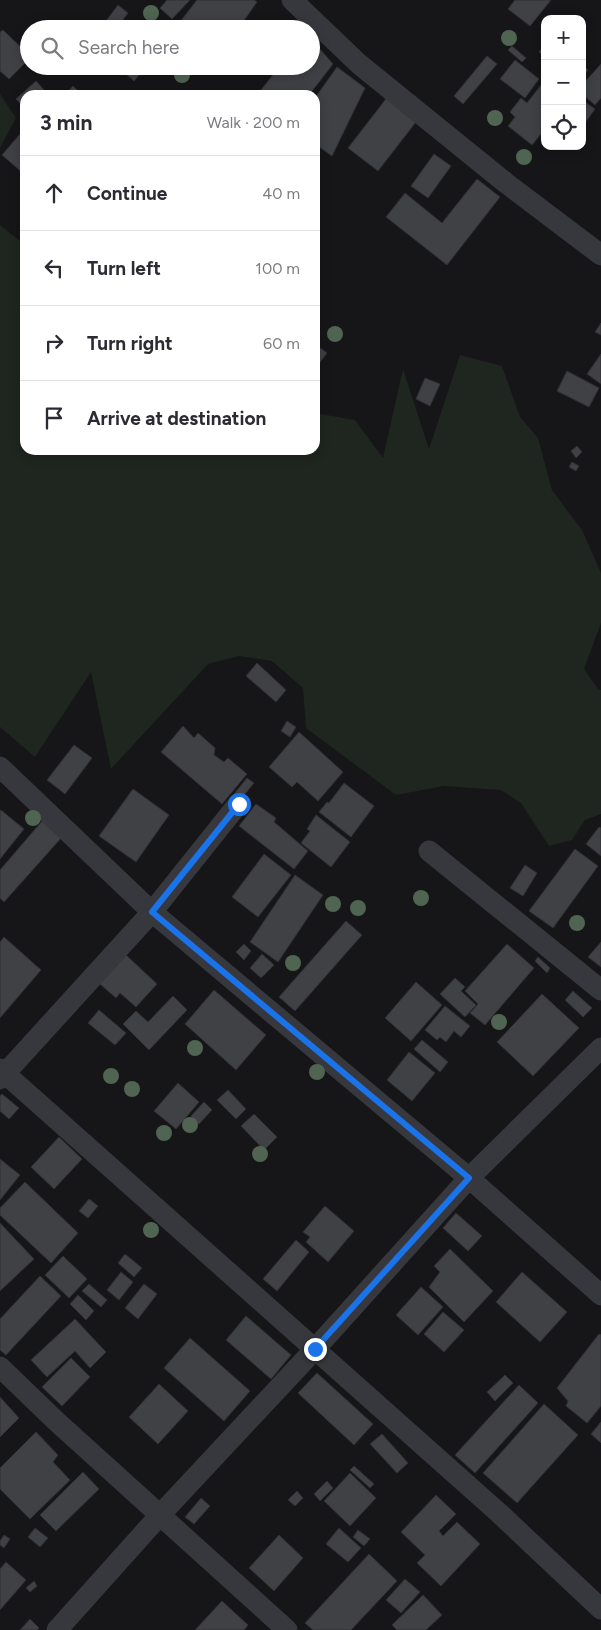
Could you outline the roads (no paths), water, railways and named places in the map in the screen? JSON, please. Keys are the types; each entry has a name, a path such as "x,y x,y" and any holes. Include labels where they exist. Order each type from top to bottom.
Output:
{"street":[{"path":"292,0 313,20"},
{"path":"320,27 359,64 506,183 601,255"},
{"path":"0,767 152,912 469,1178 601,1295"},
{"path":"239,804 152,912 2,1074 499,1513 601,1609"},
{"path":"429,851 601,990"},
{"path":"57,1630 469,1178 601,1048"},
{"path":"0,1367 56,1421 287,1630"}]}
